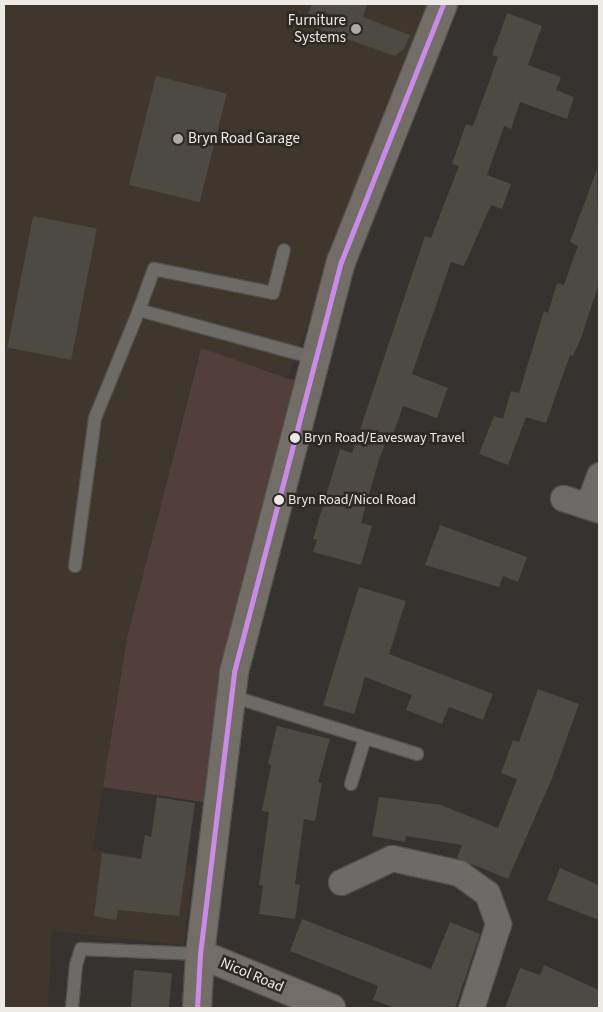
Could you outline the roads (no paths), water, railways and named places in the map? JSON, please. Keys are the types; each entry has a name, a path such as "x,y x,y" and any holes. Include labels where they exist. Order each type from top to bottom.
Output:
{"main road":[{"path":"197,1008 200,954 234,672 341,262 443,4"},
{"name":"Nicol Road","path":"200,954 331,1008"}],"street":[{"path":"563,498 594,508 599,475"},
{"path":"341,882 392,858 458,873 487,893 498,924 471,1008"}],"lane":[{"path":"75,566 96,418 154,269 273,293 284,250"},
{"path":"139,310 315,358"},
{"path":"231,696 418,754"},
{"path":"350,784 365,738"},
{"path":"72,1008 76,965 81,949 200,954"}],"place":[{"name":"Furniture Systems","path":"356,29"},
{"name":"Bryn Road Garage","path":"178,139"},
{"name":"Bryn Road/Eavesway Travel","path":"295,438"},
{"name":"Bryn Road/Nicol Road","path":"279,500"}]}
